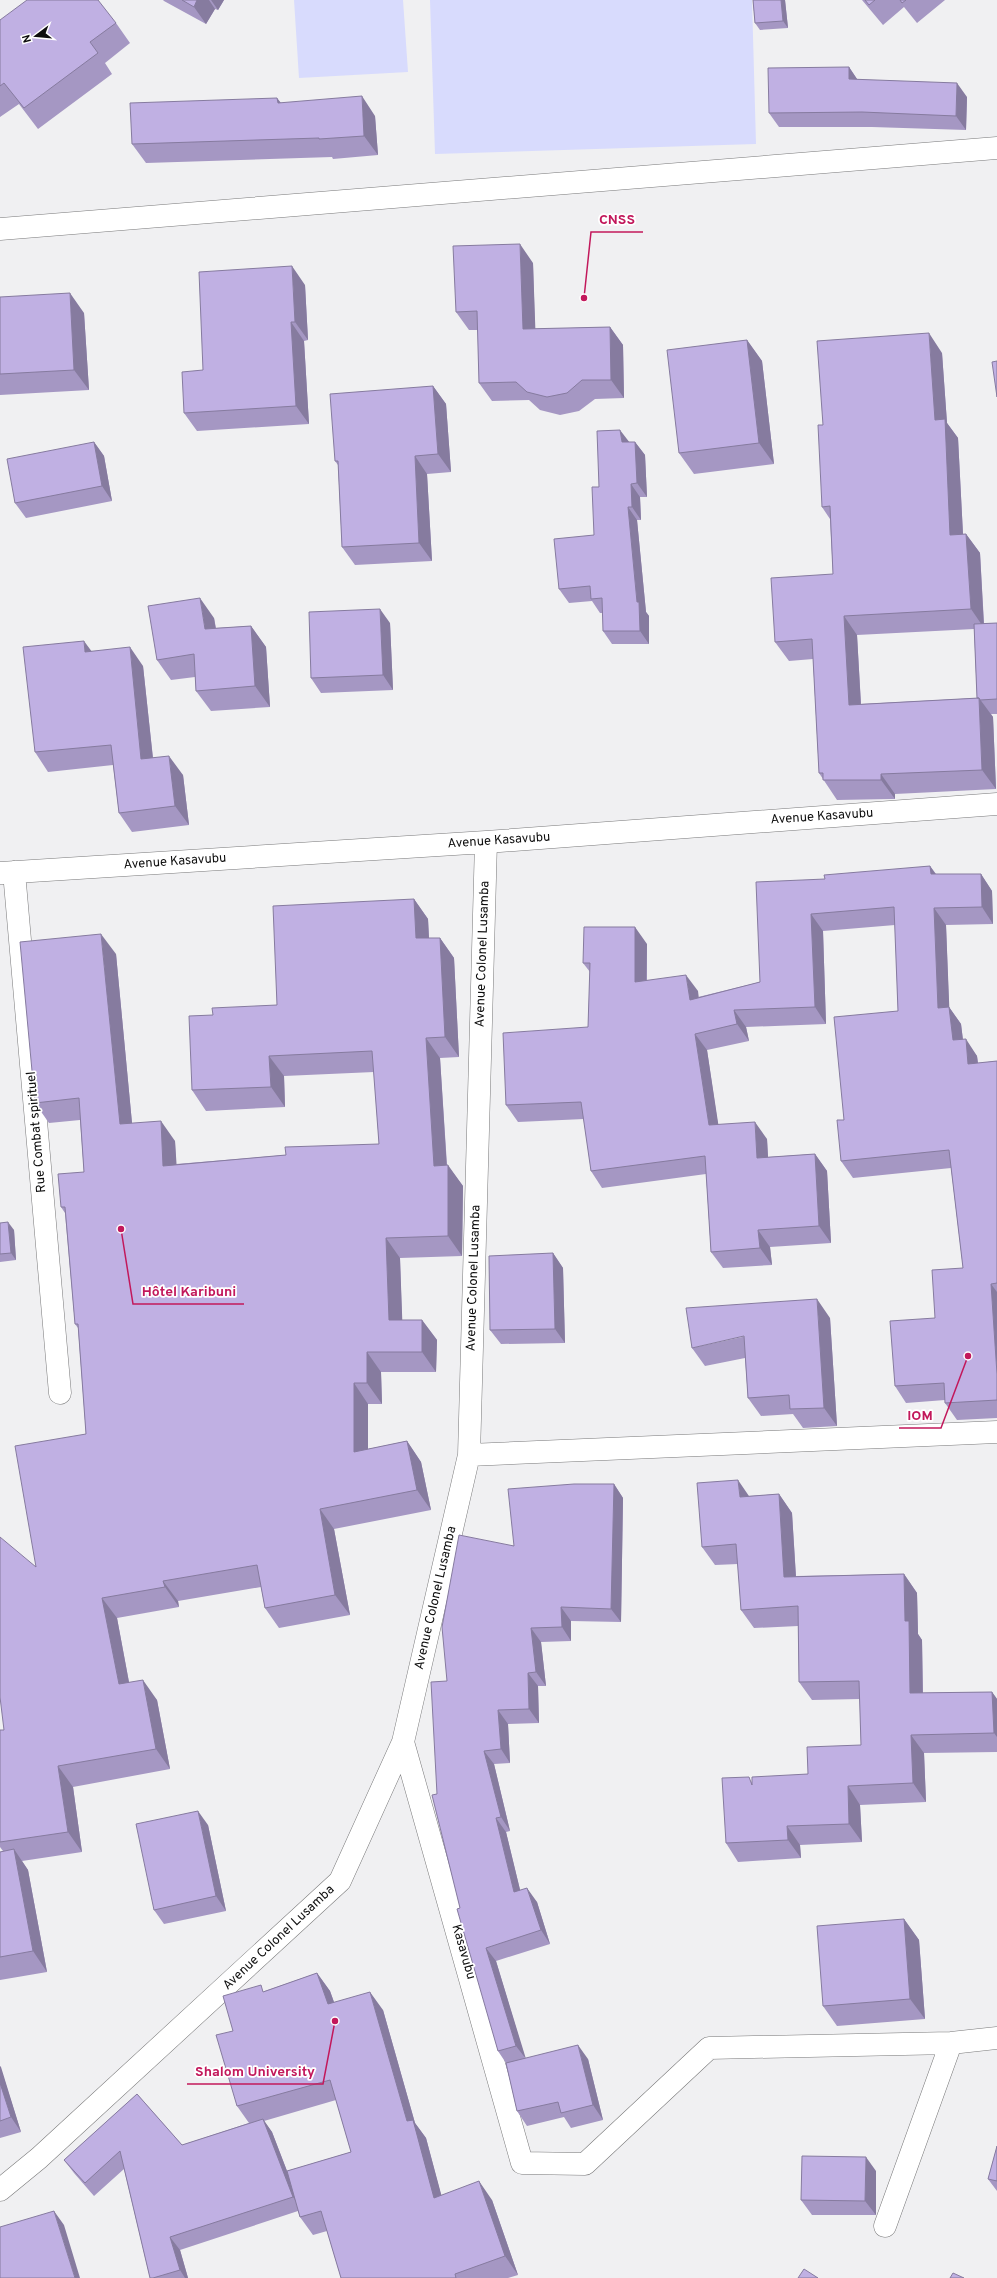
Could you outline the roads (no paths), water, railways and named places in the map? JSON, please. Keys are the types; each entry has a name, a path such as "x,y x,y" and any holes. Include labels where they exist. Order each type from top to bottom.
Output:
{"street":[{"path":"0,230 997,148"},
{"name":"Avenue Kasavubu","path":"7,872 486,842 997,804"},
{"name":"Avenue Colonel Lusamba","path":"0,2190 39,2158 340,1881 403,1742 469,1455 486,842"},
{"name":"Rue Combat spirituel","path":"7,872 60,1393"},
{"path":"469,1455 997,1432"},
{"name":"Kasavubu","path":"403,1742 522,2163 585,2164 709,2048 951,2043"},
{"path":"885,2226 951,2043 997,2038"}],"place":[{"name":"CNSS","path":"584,298"},
{"name":"Hôtel Karibuni","path":"121,1229"},
{"name":"IOM","path":"968,1356"},
{"name":"Shalom University","path":"335,2021"}]}
